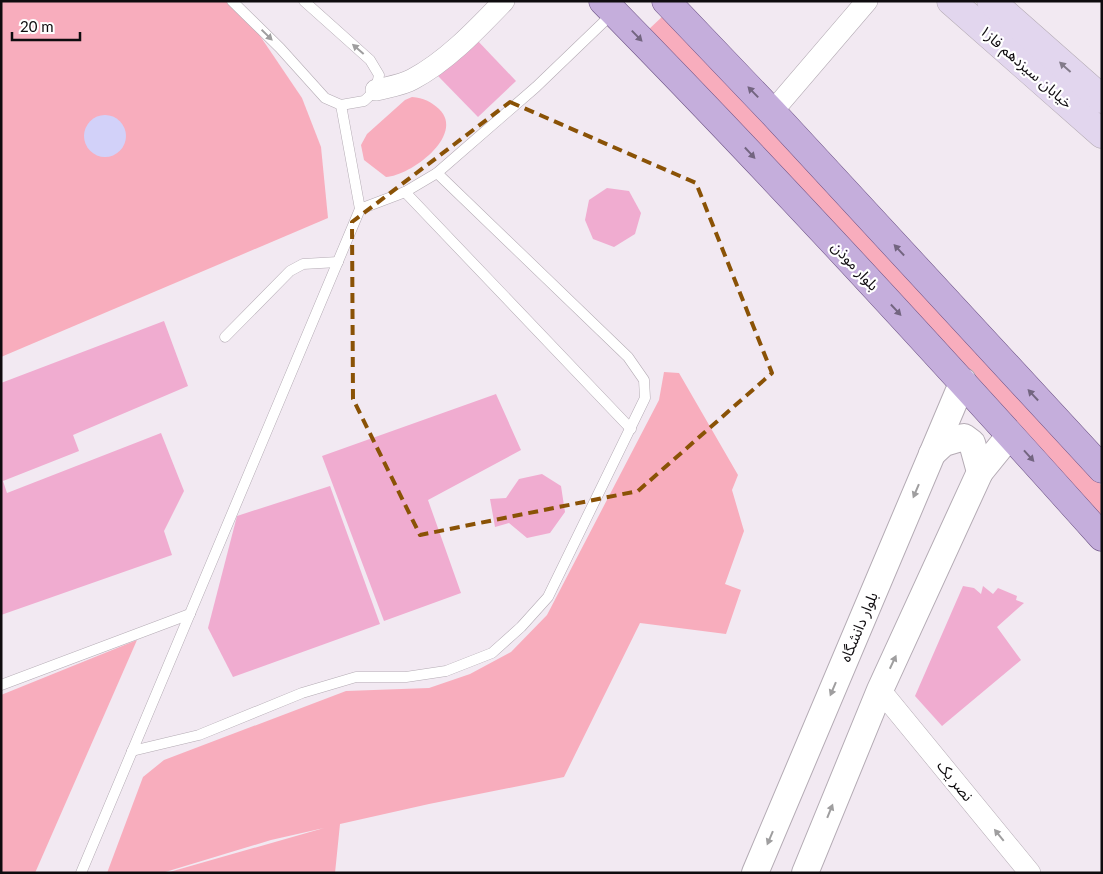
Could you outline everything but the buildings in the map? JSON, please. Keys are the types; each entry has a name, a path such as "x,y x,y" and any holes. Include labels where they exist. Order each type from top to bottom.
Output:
{"main road":[{"path":"666,1 772,112 1102,469"},
{"name":"خیابان سیزدهم فاز۱","path":"951,1 1102,134"},
{"name":"خیابان سیزدهم فاز۱","path":"991,1 1102,99"},
{"name":"بلوار موذن","path":"608,7 740,142 962,381 1102,537"}],"street":[{"path":"376,90 412,80 435,64 478,28 504,1"},
{"path":"772,112 867,1"},
{"name":"بلوار دانشگاه","path":"755,873 962,381"},
{"path":"804,873 880,690 980,472 1010,435"},
{"path":"932,454 944,443 964,437 972,442 980,472"},
{"name":"نصر یک","path":"880,690 1030,873"}],"lane":[{"path":"232,1 280,48 325,98 341,106 364,101 376,90 379,74 370,60 304,1"},
{"path":"360,209 405,192 437,174 536,87 608,7"},
{"path":"81,873 360,209 341,106"},
{"path":"132,752 199,735 302,693 356,677 406,677 446,671 492,653 521,627 548,597 645,398 644,380 628,357 437,174"},
{"path":"405,192 631,429"},
{"path":"225,337 290,271 303,264 338,262"},
{"path":"1,685 190,614"}],"highlighted area":[{"path":"510,102 696,183 772,373 638,491 420,535 353,399 352,222"}],"shaded area":[{"path":"1,1 226,1 254,27 302,98 321,147 328,218 1,357"},
{"path":"665,14 1102,486 1102,520 646,32"},
{"path":"412,97 427,100 439,109 445,119 445,130 440,142 420,162 408,170 386,177 364,160 361,145 367,134 405,100"},
{"path":"664,372 679,373 738,475 732,490 744,531 725,584 741,590 726,634 640,623 564,777 340,824 335,873 166,873 324,828 271,840 162,873 107,873 143,777 164,760 346,691 429,688 470,674 511,652 547,615 659,400"},
{"path":"137,640 35,873 1,873 1,695"}],"water":[{"path":"105,115 120,121 126,136 120,151 105,157 90,151 84,136 90,121"}]}
